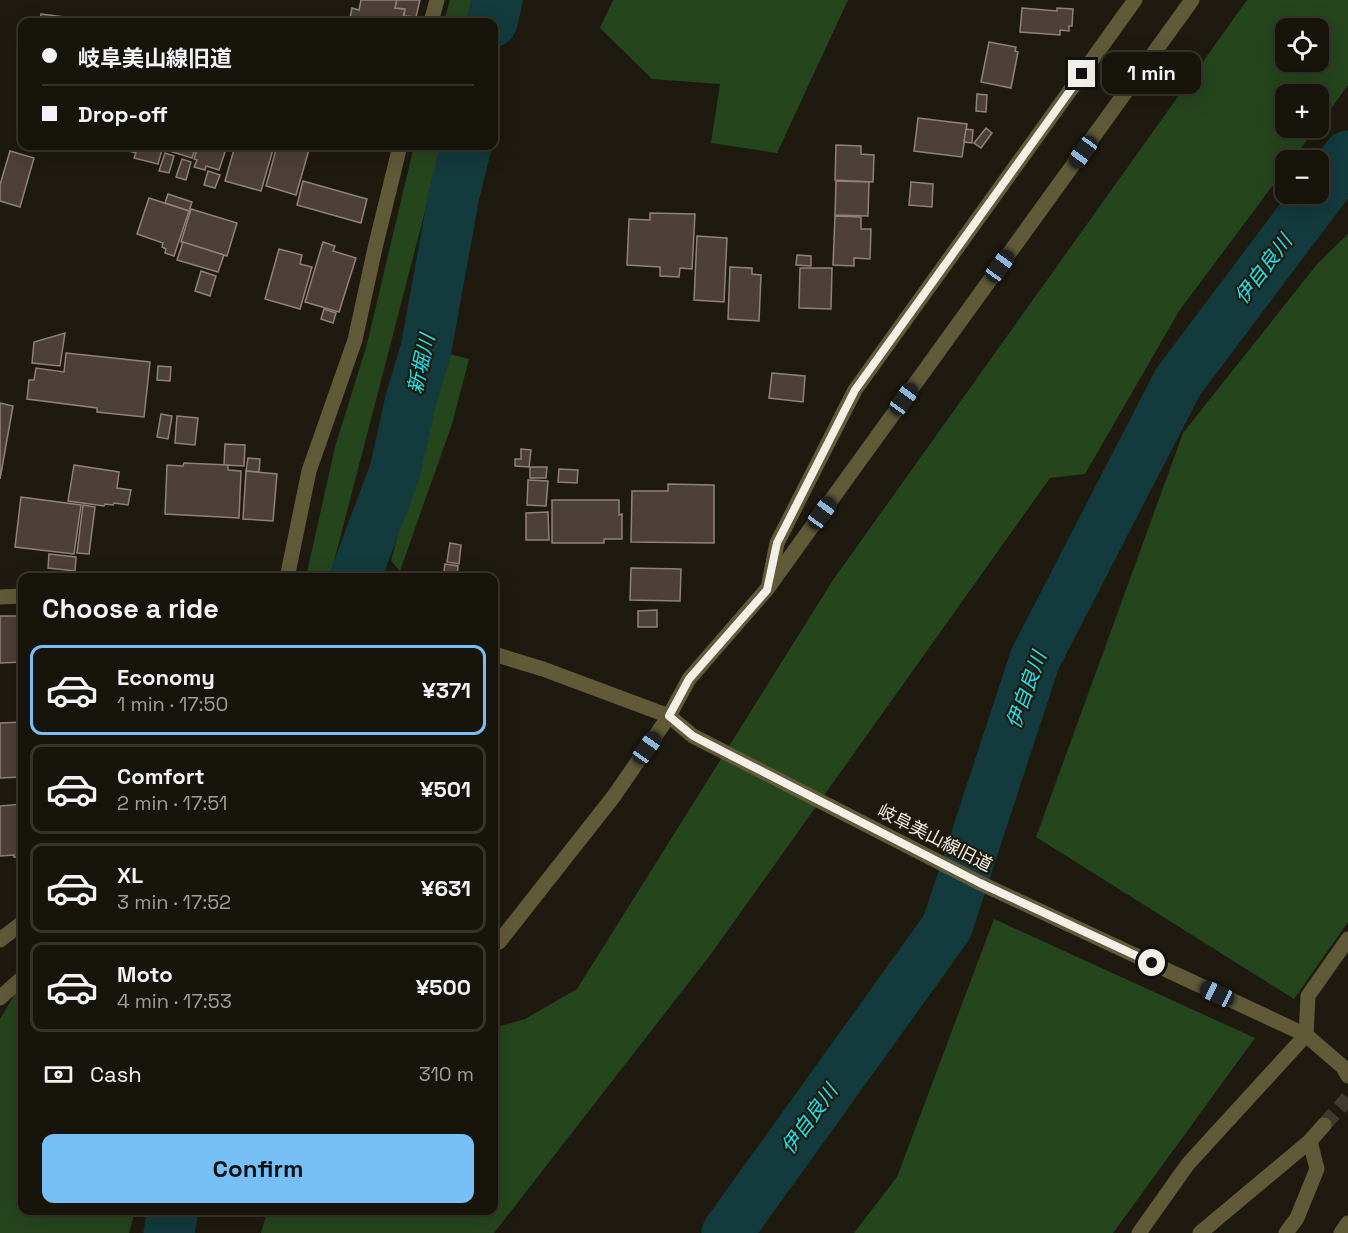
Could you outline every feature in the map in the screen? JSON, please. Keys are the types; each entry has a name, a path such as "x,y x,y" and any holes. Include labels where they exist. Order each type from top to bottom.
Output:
{"street":[{"path":"432,18 437,0"},
{"path":"767,590 777,543 855,390 1135,0"},
{"path":"498,942 607,805 669,716 689,679 767,590 1192,0"},
{"path":"287,573 309,471 355,340 399,150"},
{"path":"0,597 18,596"},
{"name":"岐阜美山線旧道","path":"498,655 543,669 669,716 693,736 980,883 1306,1035 1343,1067 1348,1076"},
{"path":"0,940 18,926"},
{"path":"1139,1233 1188,1164 1306,1035 1308,996 1348,939"},
{"path":"0,998 18,982"},
{"path":"1200,1233 1310,1141 1324,1125"},
{"path":"1286,1233 1297,1218 1317,1169 1310,1141"},
{"path":"1341,1233 1348,1223"}],"green space":[{"path":"450,0 478,0 474,18 445,18"},
{"path":"613,0 848,0 777,153 711,143 720,84 652,79 600,28"},
{"path":"1247,0 1348,0 1348,85 1329,111 1329,84 1275,84 1275,138 1308,138 1300,150 1275,150 1275,182 1179,311 1085,474 1050,478 711,954 494,1233 261,1233 266,1215 498,1215 498,1027 525,1019 577,989 833,580"},
{"path":"413,150 441,150 331,573 307,573 335,447 367,344"},
{"path":"1348,234 1348,922 1294,999 1036,837 1183,433 1318,263"},
{"path":"445,353 469,359 452,424 400,571 391,561"},
{"path":"994,919 1255,1038 1113,1233 854,1233 897,1177"},
{"path":"18,992 18,1215 134,1215 129,1233 0,1233 0,1019"}],"building":[{"path":"361,0 397,0 395,8 405,9 403,18 350,18 352,8 359,10"},
{"path":"397,0 420,0 416,17 404,16 405,9 395,8"},
{"path":"1022,8 1057,11 1057,8 1073,9 1072,26 1069,26 1069,31 1060,30 1060,35 1020,32"},
{"path":"41,14 72,18 40,18"},
{"path":"989,42 1016,47 1015,51 1018,52 1011,88 981,82"},
{"path":"977,94 987,95 986,112 976,111"},
{"path":"918,118 967,124 962,157 914,151"},
{"path":"986,128 992,133 981,148 974,143"},
{"path":"966,129 973,130 972,143 964,142"},
{"path":"836,145 861,146 861,154 874,155 873,182 835,180"},
{"path":"126,150 162,150 158,164 134,158 136,153"},
{"path":"166,150 195,150 192,158"},
{"path":"197,150 226,150 219,170 206,166 205,170 194,167 197,160 194,159"},
{"path":"234,150 273,150 261,191 225,181"},
{"path":"276,150 309,150 296,195 266,186"},
{"path":"10,151 34,158 20,207 0,201 0,185"},
{"path":"165,153 174,156 169,173 159,171"},
{"path":"182,159 191,162 186,180 176,177"},
{"path":"208,171 220,175 215,188 204,185"},
{"path":"303,181 367,199 361,223 297,205"},
{"path":"836,181 869,182 868,216 835,215"},
{"path":"911,182 933,184 932,207 909,205"},
{"path":"168,194 192,202 189,211 165,203"},
{"path":"149,198 189,211 174,256 165,253 163,243 137,234"},
{"path":"191,209 237,223 227,256 181,242"},
{"path":"650,213 695,214 692,269 680,268 679,277 660,276 660,267 627,265 629,219 650,220"},
{"path":"835,216 861,217 861,229 871,229 870,259 854,258 854,266 833,265"},
{"path":"697,236 727,238 724,302 694,300"},
{"path":"183,242 224,255 218,272 177,260"},
{"path":"323,242 335,246 333,251 356,258 339,312 305,302"},
{"path":"279,249 302,255 300,264 312,267 300,309 265,299"},
{"path":"797,255 811,256 811,266 796,265"},
{"path":"730,267 752,268 752,274 761,275 759,321 728,319"},
{"path":"800,268 832,268 831,309 799,308"},
{"path":"201,271 216,276 210,296 195,291"},
{"path":"324,309 336,313 333,323 321,319"},
{"path":"65,333 60,366 32,363 34,342"},
{"path":"66,353 150,362 144,417 97,412 97,408 27,399 29,380 34,380 36,368 64,372"},
{"path":"158,366 171,367 170,381 157,380"},
{"path":"772,373 805,376 803,402 769,398"},
{"path":"0,403 13,406 0,479"},
{"path":"161,414 172,416 168,439 157,437"},
{"path":"177,416 198,418 195,445 175,443"},
{"path":"225,444 245,445 244,466 224,465"},
{"path":"521,449 531,450 529,467 515,466 515,459 521,459"},
{"path":"248,458 260,459 259,472 246,471"},
{"path":"184,463 228,465 228,470 241,471 239,518 165,514 167,465 183,466"},
{"path":"74,465 119,472 117,488 131,490 128,505 114,503 104,506 68,501"},
{"path":"530,467 547,467 546,478 530,478"},
{"path":"559,469 578,470 577,483 558,482"},
{"path":"246,471 277,474 273,521 243,519"},
{"path":"528,480 548,481 546,506 527,505"},
{"path":"668,484 714,485 714,543 631,542 632,491 668,491"},
{"path":"21,497 81,505 74,554 15,547"},
{"path":"552,500 619,500 619,515 622,514 622,539 604,539 604,543 552,543"},
{"path":"83,505 95,507 89,554 77,553"},
{"path":"548,512 549,540 526,540 526,513"},
{"path":"450,543 461,545 459,564 447,562"},
{"path":"49,554 76,557 75,571 48,568"},
{"path":"445,564 458,566 457,573 444,573"},
{"path":"631,568 681,569 680,601 630,600"},
{"path":"657,610 657,627 638,627 638,611"},
{"path":"0,616 18,616 18,662 0,663"},
{"path":"18,722 18,777 0,778 0,723"},
{"path":"18,804 18,857 0,856 0,806"}],"waterway":[{"name":"新堀川","path":"493,18 497,0"},
{"name":"新堀川","path":"357,573 395,471 410,403 426,349 454,195 465,150"},
{"name":"伊自良川","path":"727,1233 947,927 1035,659 1178,382 1348,156"},
{"name":"新堀川","path":"169,1233 172,1215"}],"tunnel":[{"path":"1324,1125 1348,1098"}],"route":[{"path":"1082,74 855,390 777,543 767,590 689,679 669,716 693,736 980,883 1152,963"}]}
